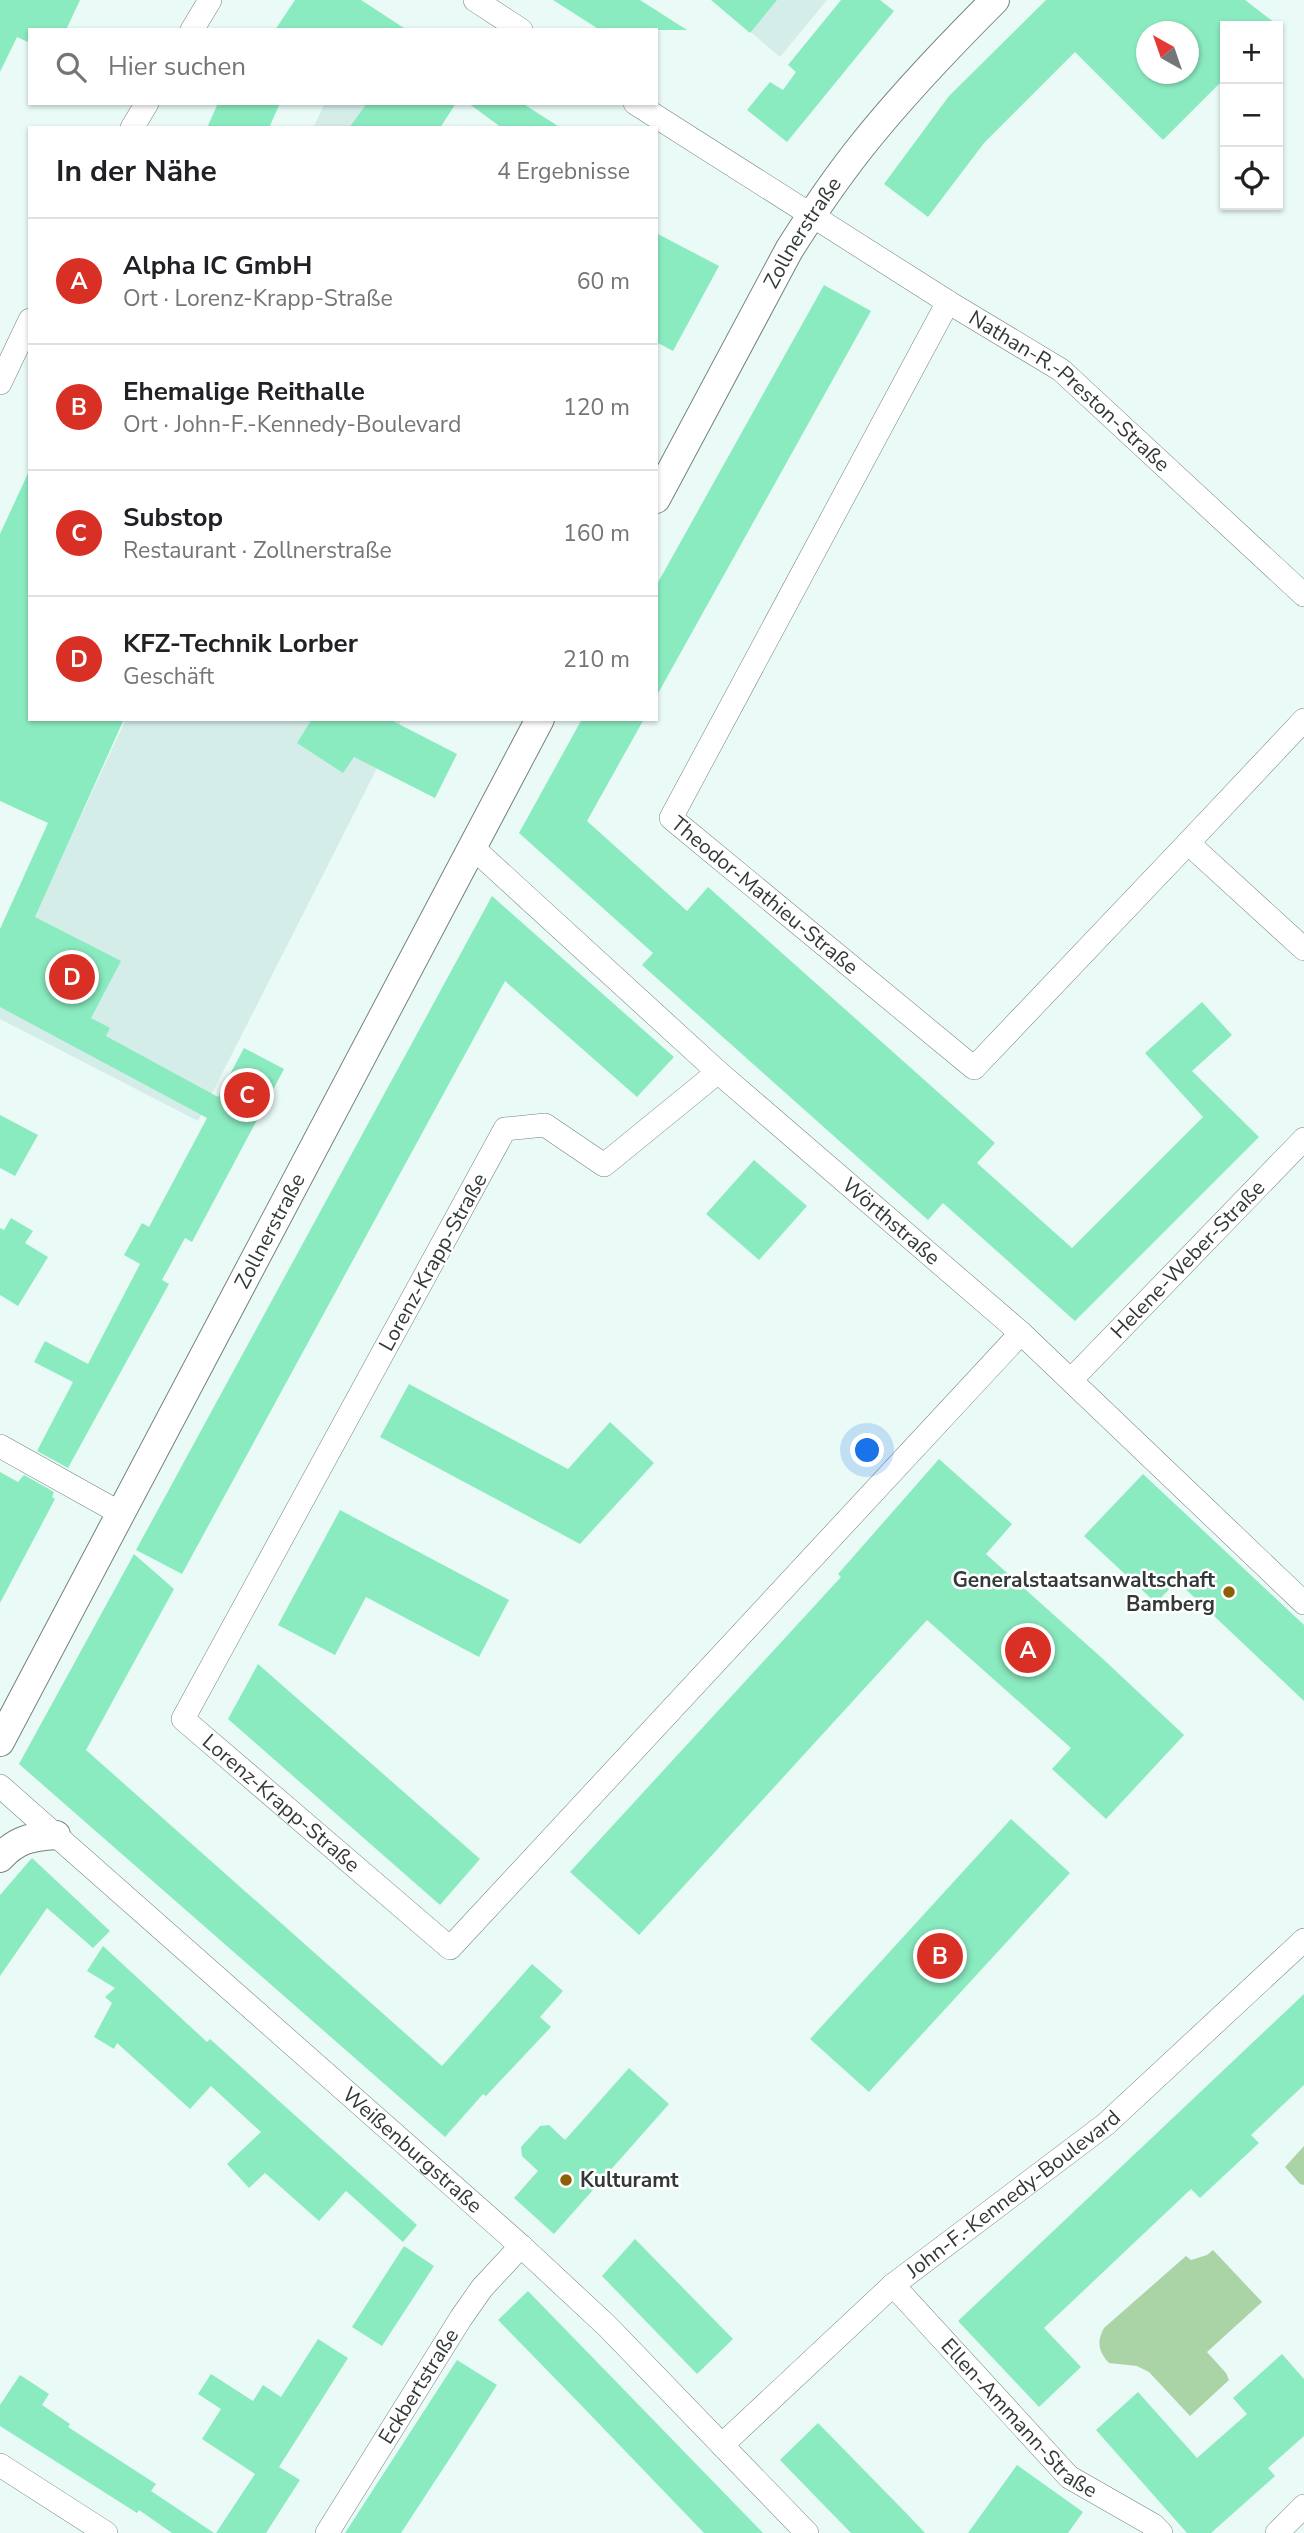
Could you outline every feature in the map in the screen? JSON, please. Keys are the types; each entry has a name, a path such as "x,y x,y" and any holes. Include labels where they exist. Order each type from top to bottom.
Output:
{"street":[{"path":"193,28 210,0"},
{"path":"475,0 518,28"},
{"name":"Zollnerstraße","path":"658,495 789,250 812,215 854,156 886,118 995,0"},
{"path":"133,126 146,105"},
{"name":"Nathan-R.-Preston-Straße","path":"638,105 948,302 1061,370 1304,595"},
{"name":"Theodor-Mathieu-Straße","path":"948,302 671,818 975,1068 1188,844"},
{"path":"0,383 28,324"},
{"path":"1304,720 1188,844 1304,949"},
{"name":"Zollnerstraße","path":"0,1742 539,721"},
{"name":"Wörthstraße","path":"472,847 718,1072 1021,1333 1304,1603"},
{"name":"Lorenz-Krapp-Straße","path":"718,1072 604,1165 545,1125 505,1129 183,1719 450,1948 1021,1333"},
{"name":"Helene-Weber-Straße","path":"1071,1380 1304,1139"},
{"path":"0,1446 120,1513"},
{"name":"Weißenburgstraße","path":"0,1786 521,2246 607,2326 807,2533"},
{"path":"0,1858 29,1837 56,1835"},
{"name":"John-F.-Kennedy-Boulevard","path":"722,2445 894,2285 1106,2124 1304,1940"},
{"name":"Eckbertstraße","path":"327,2533 461,2318 482,2288 521,2246"},
{"name":"Ellen-Ammann-Straße","path":"894,2285 1069,2477 1153,2525 1161,2533"},
{"path":"0,2465 106,2533"},
{"path":"1277,2533 1304,2506"}],"shaded area":[{"path":"713,0 827,0 780,57"},
{"path":"324,105 366,105 404,126 314,126"},
{"path":"125,721 401,721 198,1121 0,1019 0,991"}],"green space":[{"path":"1304,2146 1304,2185 1285,2167"},
{"path":"1213,2250 1262,2302 1207,2352 1229,2380 1190,2416 1149,2372 1137,2366 1109,2363 1099,2342 1104,2328 1186,2256 1191,2260"}],"building":[{"path":"0,0 80,0 67,28 28,28 28,42 17,37 0,72"},
{"path":"295,0 361,0 404,28 276,28"},
{"path":"553,0 640,0 687,30 658,28 597,28"},
{"path":"711,0 777,0 750,33"},
{"path":"841,0 880,0 894,11 787,142 747,110 770,82 783,90 796,72 788,65"},
{"path":"1046,0 1245,0 1272,21 1220,21 1220,83 1163,140 1075,52 984,143 928,217 884,184 949,96"},
{"path":"217,105 279,105 270,126 208,126"},
{"path":"366,105 455,105 441,126 350,126"},
{"path":"471,105 525,105 558,126 499,126"},
{"path":"658,234 719,266 673,351 658,343"},
{"path":"824,285 871,311 658,693 658,582"},
{"path":"28,473 28,721 123,721 35,917 121,961 91,1018 110,1028 106,1036 218,1097 244,1048 284,1069 192,1242 185,1238 162,1280 169,1284 68,1468 37,1451 73,1382 34,1362 45,1341 88,1364 140,1264 124,1255 142,1223 149,1227 207,1118 0,1007 0,929 48,823 0,801 0,534"},
{"path":"311,721 393,721 457,754 435,798 354,757 343,773 297,743"},
{"path":"581,721 643,721 587,821 687,911 708,887 995,1143 977,1163 1072,1248 1203,1117 1145,1053 1202,1002 1232,1035 1192,1071 1259,1137 1075,1321 943,1203 928,1220 642,965 653,953 519,833"},
{"path":"492,896 674,1057 637,1097 505,981 182,1574 136,1550"},
{"path":"0,1115 38,1135 15,1176 0,1168"},
{"path":"754,1160 807,1206 759,1260 706,1214"},
{"path":"11,1218 33,1231 25,1243 48,1257 18,1306 0,1295 0,1228 4,1230"},
{"path":"409,1384 568,1469 610,1422 654,1463 580,1544 380,1437"},
{"path":"939,1459 1012,1524 986,1554 1184,1735 1106,1819 1052,1769 1071,1748 927,1620 639,1935 570,1872 841,1577 838,1574"},
{"path":"0,1472 18,1482 24,1475 54,1492 52,1497 55,1499 0,1603"},
{"name":"Generalstaatsanwaltschaft Bamberg","path":"1143,1474 1304,1625 1304,1701 1177,1581 1156,1603 1084,1536"},
{"path":"340,1510 509,1600 479,1657 366,1597 335,1655 278,1625"},
{"path":"134,1554 174,1589 86,1750 442,2066 532,1964 563,1991 540,2017 551,2027 486,2096 483,2094 445,2137 19,1764"},
{"path":"258,1664 480,1859 440,1905 228,1719"},
{"path":"1011,1819 1070,1873 869,2092 810,2039"},
{"path":"32,1858 110,1931 93,1948 47,1908 0,1976 0,1895"},
{"path":"103,1946 207,2042 210,2039 417,2225 403,2242 346,2191 319,2221 265,2173 249,2188 227,2164 261,2132 211,2086 190,2109 117,2043 114,2049 94,2037 112,2003 105,1997 115,1988 87,1971"},
{"path":"1304,1994 1304,2085 1251,2135 1259,2143 1200,2198 1191,2189 1044,2328 1081,2367 1039,2407 958,2321"},
{"path":"629,2068 669,2104 554,2234 514,2198 538,2171 522,2156 521,2147 540,2126 549,2125 565,2140"},
{"path":"635,2239 733,2339 697,2374 602,2276"},
{"path":"404,2246 434,2266 382,2346 352,2327"},
{"path":"528,2291 763,2533 704,2533 498,2320"},
{"path":"318,2339 348,2358 279,2467 300,2480 266,2533 216,2533 255,2474 202,2439 221,2409 198,2394 211,2374 253,2401 263,2385 281,2397"},
{"path":"1282,2354 1304,2379 1304,2436 1268,2468 1275,2476 1211,2533 1187,2533 1096,2430 1138,2392 1197,2458 1247,2414 1233,2398"},
{"path":"457,2360 497,2385 454,2452 401,2533 345,2533"},
{"path":"20,2375 49,2394 42,2405 70,2424 68,2427 156,2484 151,2491 214,2533 172,2533 0,2426 0,2405"},
{"path":"818,2423 925,2533 851,2533 780,2460"},
{"path":"1017,2465 1083,2512 1068,2533 968,2533"}],"place":[{"name":"KFZ-Technik Lorber","path":"72,977"},
{"name":"Substop","path":"247,1095"},
{"name":"Generalstaatsanwaltschaft Bamberg","path":"1229,1592"},
{"name":"Alpha IC GmbH","path":"1028,1650"},
{"name":"Ehemalige Reithalle","path":"940,1956"},
{"name":"Kulturamt","path":"566,2180"}]}
